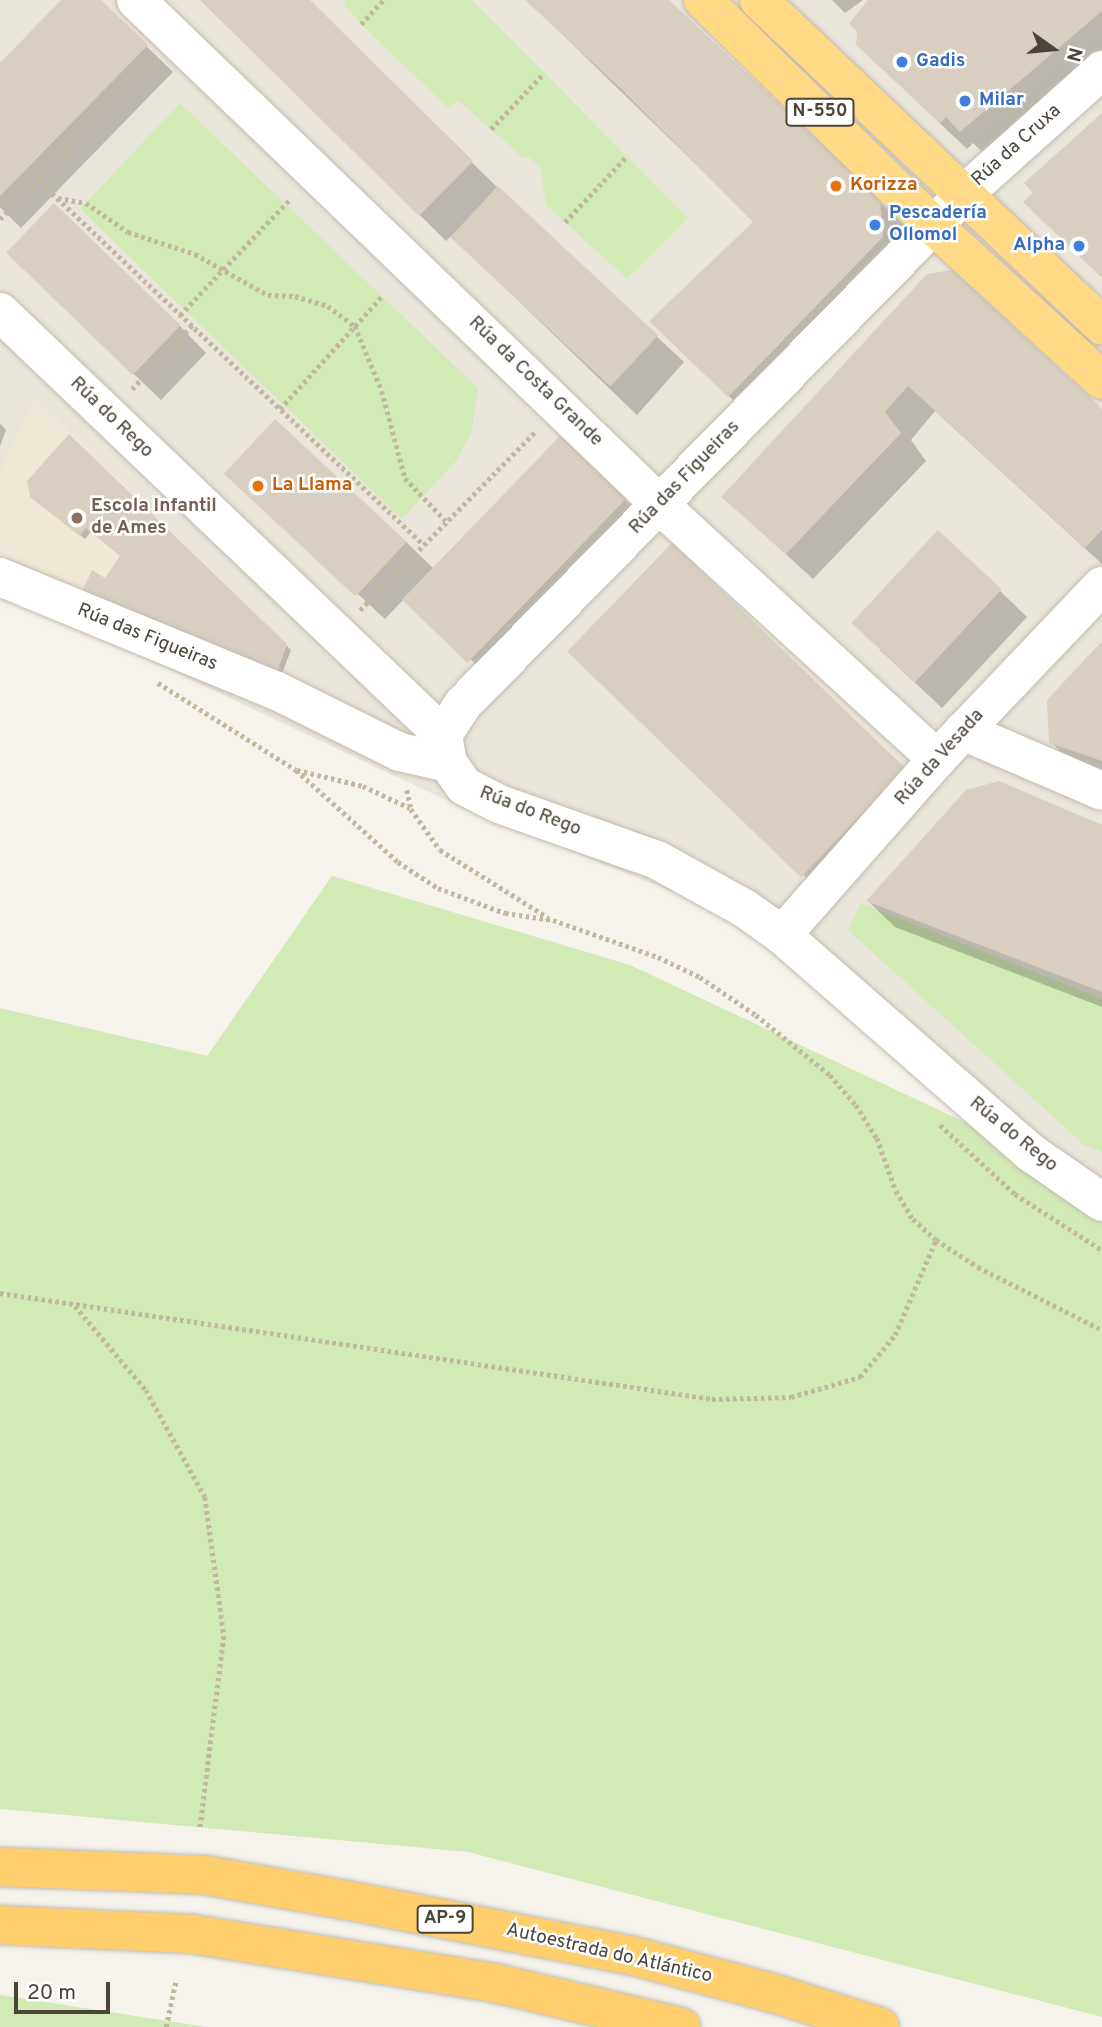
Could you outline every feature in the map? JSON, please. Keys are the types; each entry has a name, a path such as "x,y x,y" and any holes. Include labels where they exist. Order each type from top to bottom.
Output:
{"highway":[{"name":"N-550","path":"703,0 935,227 1102,380"},
{"name":"N-550","path":"759,0 1102,325"},
{"name":"Autoestrada do Atlántico","path":"0,1867 205,1875 346,1900 630,1955 774,1993 880,2027"},
{"path":"0,1925 192,1934 495,1983 681,2027"}],"street":[{"name":"Rúa da Costa Grande","path":"136,0 660,504 937,760"},
{"name":"Rúa da Cruxa","path":"935,227 964,194 1102,70"},
{"name":"Rúa das Figueiras","path":"0,577 277,691 400,752 445,749 464,703 935,227"},
{"name":"Rúa do Rego","path":"0,312 338,634 445,749 453,775 478,795 657,860 744,908 782,935 1031,1153 1102,1202"},
{"name":"Rúa da Vesada","path":"782,935 963,731 1102,586"},
{"path":"963,731 1102,791"}],"path":[{"path":"361,23 383,0"},
{"path":"0,219 173,36"},
{"path":"491,129 544,73"},
{"path":"565,222 627,156"},
{"path":"37,179 424,544"},
{"path":"58,198 86,202 128,232 195,254 268,295 295,296 328,306 355,326 382,391 405,478 446,521"},
{"path":"180,314 286,204"},
{"path":"280,409 382,296"},
{"path":"108,415 192,324"},
{"path":"338,634 561,406"},
{"path":"147,676 296,770 388,854 438,888 505,913 553,920"},
{"path":"296,770 363,786 411,809 440,850 553,920 700,977 756,1015 830,1076 877,1138 897,1191 913,1219 936,1240 978,1267 1102,1330"},
{"path":"937,1121 1015,1194 1102,1250"},
{"path":"0,1293 712,1399 791,1397 860,1377 895,1335 936,1240"},
{"path":"74,1305 146,1390 205,1497 224,1636 200,1828"},
{"path":"166,2027 176,1980"}],"shaded area":[{"path":"0,0 1102,0 1102,1202 782,935 467,810 0,590"},
{"name":"Escola Infantil de Ames","path":"34,397 287,644 276,676 0,563 0,473"}],"green space":[{"path":"346,0 472,0 688,218 627,279 546,205 540,167 530,157 522,157 459,101 448,108 372,35 344,5"},
{"path":"180,103 478,388 471,434 456,461 402,519 80,209"},
{"path":"332,876 630,965 1031,1153 1102,1199 1102,2017 468,1852 0,1809 0,1008 207,1056"},
{"path":"861,903 1102,999 1102,1152 1084,1145 848,930"},
{"path":"0,1995 206,2027 0,2027"}],"building":[{"path":"61,0 101,0 148,45 0,196 0,63"},
{"path":"200,0 310,0 473,161 419,216"},
{"path":"525,0 669,0 880,199 883,237 728,397 649,321 753,222 618,86"},
{"path":"868,0 1102,0 1102,11 960,132 946,117 940,123 856,45 857,32 849,24"},
{"path":"1102,113 1102,278 1023,202 1033,193 1024,183"},
{"path":"498,186 658,335 610,387 450,237"},
{"path":"54,203 181,325 133,375 6,253"},
{"path":"953,270 1102,409 1102,530 1085,548 908,386 885,412 901,433 786,554 721,497 927,274"},
{"path":"275,419 407,542 355,597 224,474"},
{"name":"Escola Infantil de Ames","path":"69,434 287,644 276,676 80,596 92,570 105,578 120,556 86,528 80,536 30,497 27,481"},
{"path":"561,435 626,498 467,663 402,600"},
{"path":"938,530 1002,589 915,682 851,623"},
{"path":"672,543 906,769 801,877 567,652"},
{"path":"1102,641 1102,761 1049,743 1047,700"},
{"path":"999,781 1102,825 1102,992 866,901 966,790"}],"place":[{"name":"Gadis","path":"902,62"},
{"name":"Milar","path":"965,101"},
{"name":"Korizza","path":"836,186"},
{"name":"Pescadería Ollomol","path":"875,225"},
{"name":"Alpha","path":"1079,246"},
{"name":"La Llama","path":"258,486"},
{"name":"Escola Infantil de Ames","path":"77,518"}]}
